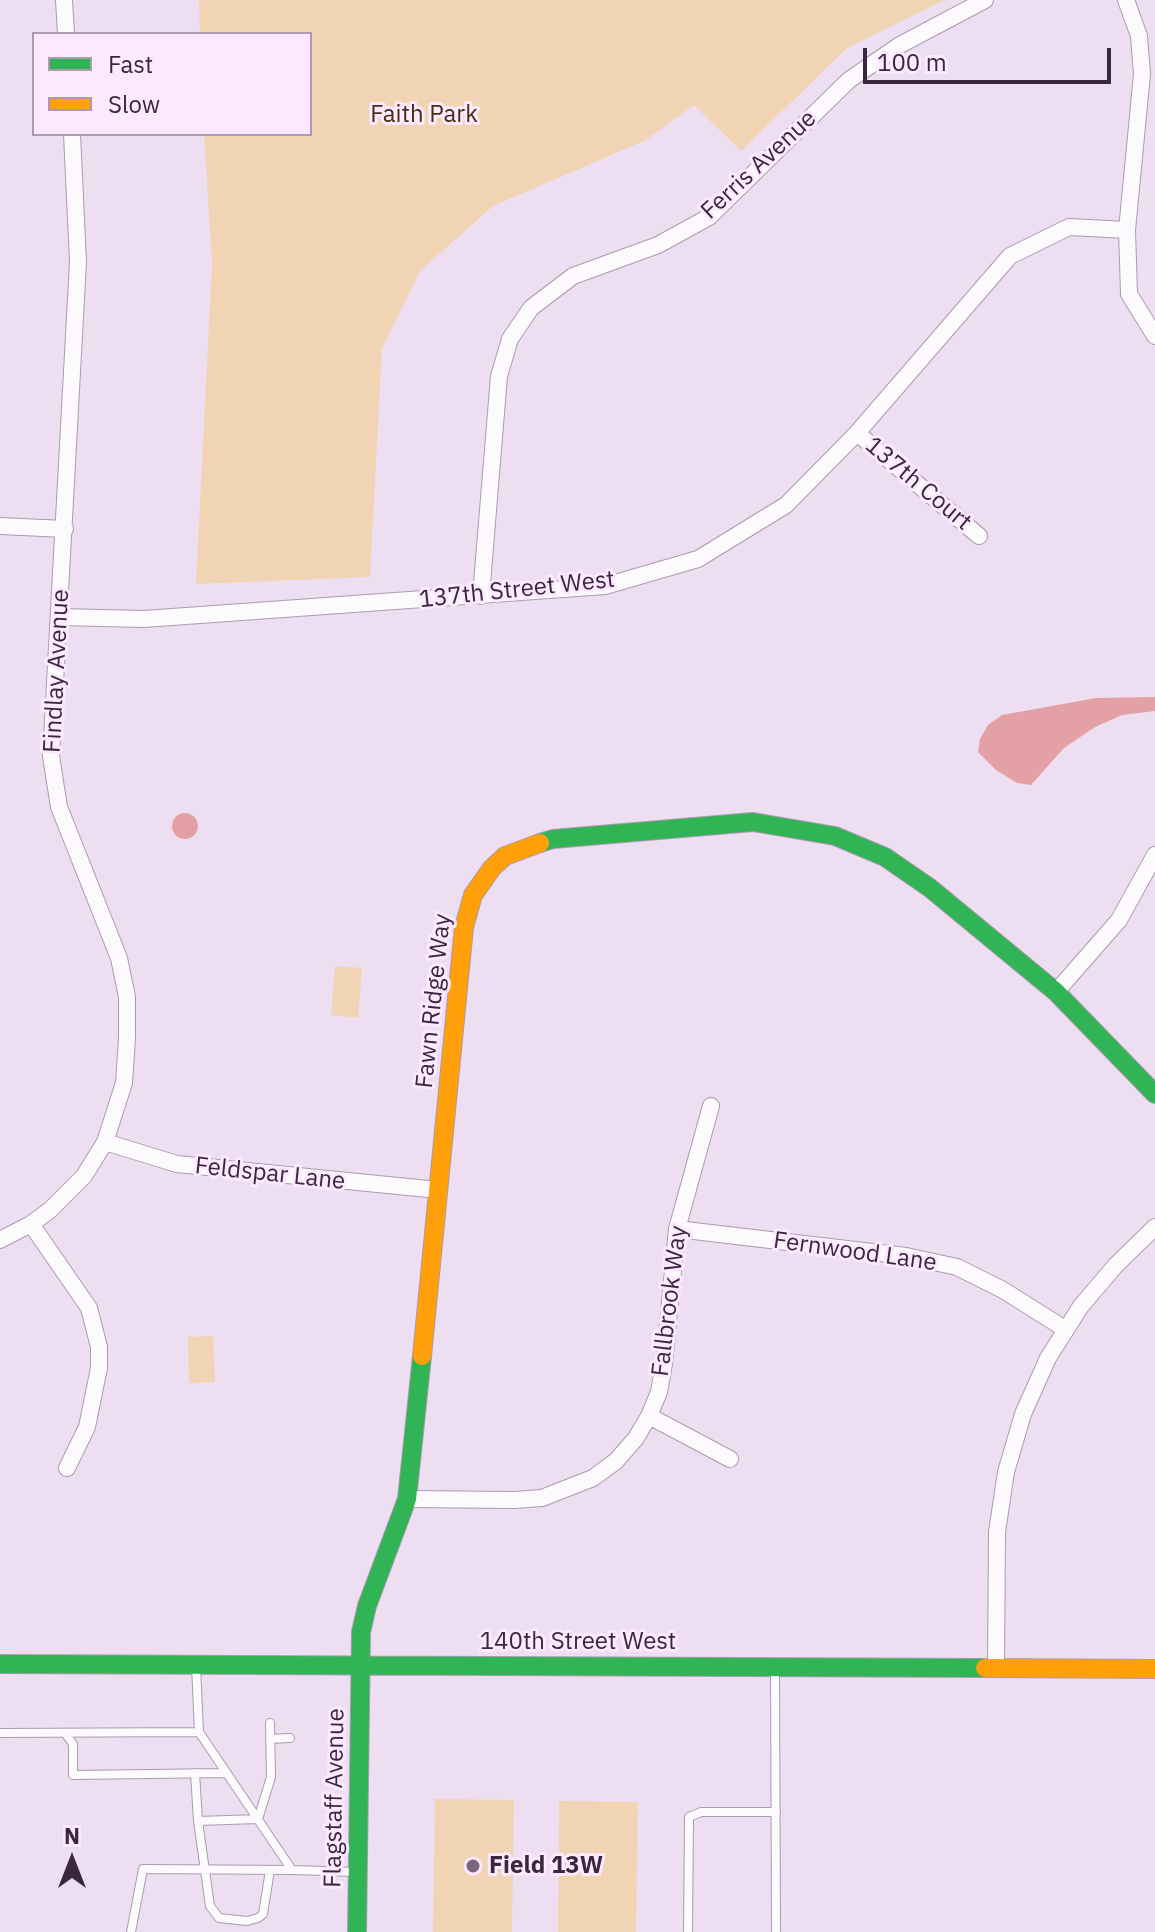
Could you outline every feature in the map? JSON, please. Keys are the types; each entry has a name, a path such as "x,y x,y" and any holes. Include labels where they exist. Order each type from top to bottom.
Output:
{"street":[{"path":"64,0 66,32"},
{"name":"Ferris Avenue","path":"481,596 499,376 510,339 531,308 573,276 658,245 709,217 849,80 900,45 985,0"},
{"path":"1126,0 1139,36 1142,74 1127,230 1129,294 1155,336"},
{"name":"Findlay Avenue","path":"0,1240 50,1210 84,1176 105,1142 124,1083 128,1024 127,997 115,944 59,807 51,756 78,262 72,136"},
{"name":"137th Street West","path":"59,617 144,619 605,586 698,559 786,505 857,433 1010,256 1069,227 1127,230"},
{"name":"137th Court","path":"857,433 979,536"},
{"path":"0,526 65,529"},
{"name":"Fawn Ridge Way","path":"361,1664 363,1620 407,1499 467,910 482,880 505,856 537,841 753,822 835,836 863,846 911,873 1056,992 1155,1094"},
{"path":"1056,992 1119,920 1155,855"},
{"name":"Fallbrook Way","path":"407,1499 542,1498 593,1478 616,1461 636,1438 659,1392 677,1229 711,1106"},
{"name":"Feldspar Lane","path":"105,1142 177,1164 438,1190"},
{"path":"31,1224 89,1308 99,1347 99,1368 87,1427 67,1468"},
{"path":"996,1669 997,1532 1013,1442 1034,1385 1065,1329 1098,1285 1155,1227"},
{"name":"Fernwood Lane","path":"677,1229 906,1256 957,1267 1003,1290 1065,1329"},
{"path":"649,1416 730,1459"},
{"name":"140th Street West","path":"0,1664 1155,1669"},
{"name":"Flagstaff Avenue","path":"357,1932 361,1664"}],"lane":[{"path":"196,1665 199,1732 292,1870"},
{"path":"775,1667 776,1932"},
{"path":"258,1819 271,1777 270,1723"},
{"path":"0,1733 199,1732"},
{"path":"65,1733 73,1744 73,1775 226,1773"},
{"path":"270,1739 290,1738"},
{"path":"195,1773 210,1906 219,1918 231,1921 258,1918 263,1914 270,1870"},
{"path":"688,1932 689,1817 701,1812 776,1812"},
{"path":"198,1821 258,1819"},
{"path":"131,1932 143,1869 358,1872"}],"green space":[{"name":"Faith Park","path":"199,0 944,0 847,48 741,151 694,105 646,140 493,206 420,271 382,348 370,577 196,584 212,264 204,136 312,136 312,32 200,32"},
{"path":"335,966 362,968 358,1018 331,1015"},
{"path":"213,1336 215,1382 189,1383 188,1337"},
{"name":"Field 13W","path":"435,1799 514,1800 512,1932 433,1932"},
{"path":"559,1801 638,1802 636,1932 558,1932"}],"shaded area":[{"path":"1155,697 1155,711 1122,715 1095,727 1064,748 1031,785 1017,783 996,770 978,752 980,739 988,725 1002,715 1096,698"},
{"path":"185,813 194,817 198,826 194,835 185,839 176,835 172,826 176,817"}],"traffic: fast":[{"path":"540,843 553,839 753,822 835,836 885,857 930,888 1056,992 1155,1094"},
{"path":"357,1932 361,1632 367,1606 407,1499 422,1356"},
{"path":"0,1664 985,1668"}],"traffic: slow":[{"path":"422,1356 464,927 473,895 492,868 505,856 540,843"},
{"path":"985,1668 1155,1669"}],"place":[{"name":"Field 13W","path":"473,1866"}]}
